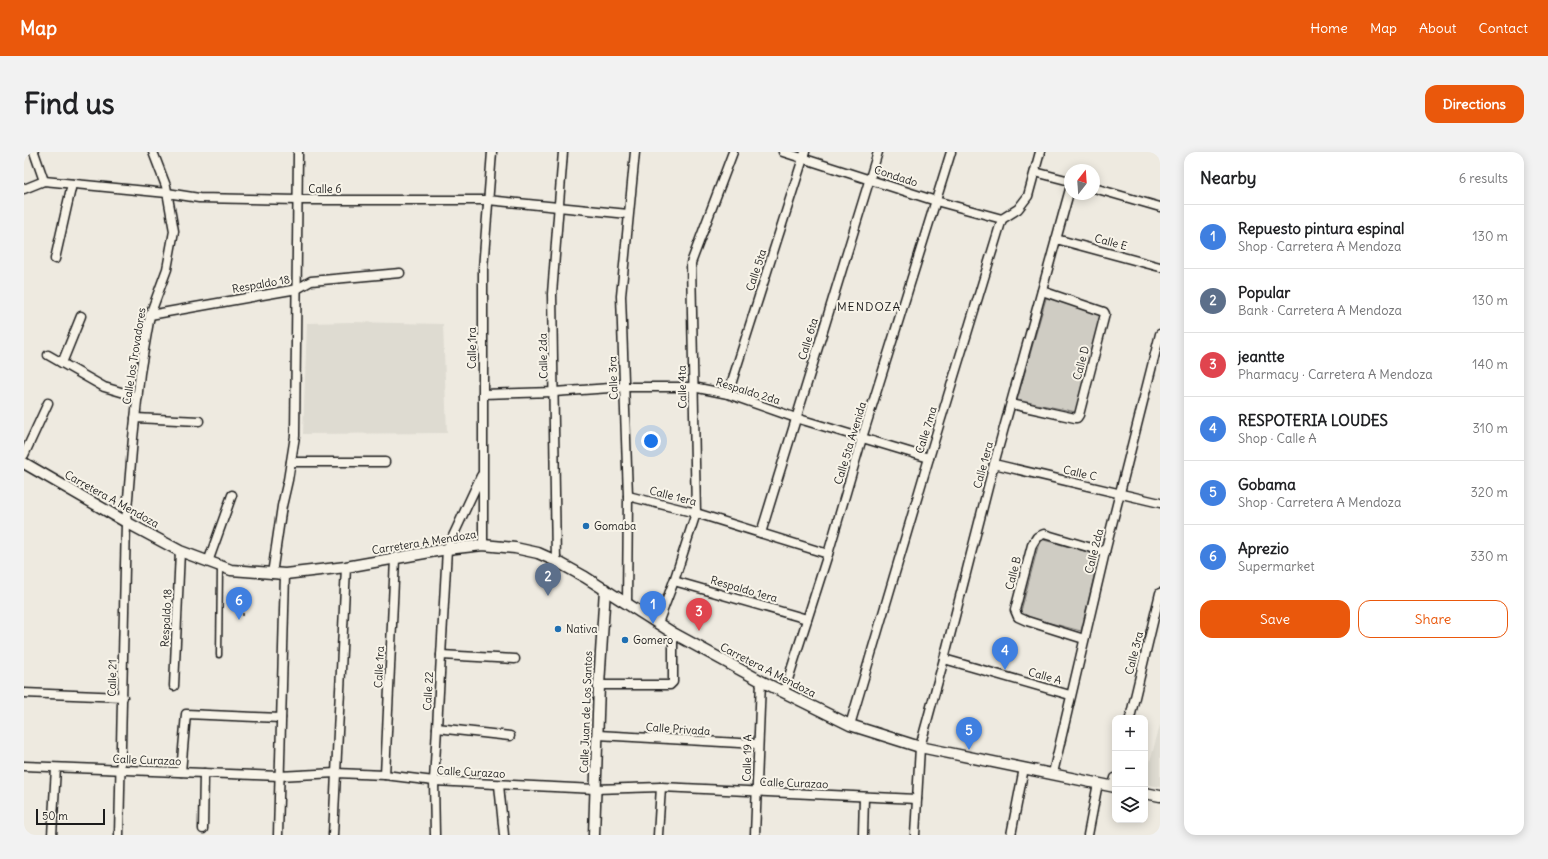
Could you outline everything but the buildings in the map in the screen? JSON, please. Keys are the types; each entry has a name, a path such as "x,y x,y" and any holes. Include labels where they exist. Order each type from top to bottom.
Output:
{"street":[{"path":"34,152 44,181"},
{"name":"Calle los Trovadores","path":"126,522 135,418 150,315 168,270 174,231 168,193 153,152"},
{"path":"272,574 282,506 295,436 298,152"},
{"name":"Calle 1ra","path":"483,545 483,269 492,152"},
{"name":"Calle 2da","path":"556,561 552,294 563,152"},
{"name":"Calle 3ra","path":"627,604 628,496 621,296 635,152"},
{"name":"Calle 4ta","path":"658,623 674,581 696,513 690,263 733,152"},
{"name":"Condado","path":"783,152 804,155 869,179 936,201 1002,220"},
{"name":"Calle 6ta","path":"761,533 878,152"},
{"name":"Calle 5ta Avenida","path":"784,692 828,554 862,438 951,152"},
{"path":"1002,220 1018,209 1028,196 1040,152"},
{"name":"Calle 5ta","path":"728,394 804,155"},
{"path":"1035,172 1064,180"},
{"name":"Calle 6","path":"24,189 44,181 168,193 199,198 298,200 488,200 628,214"},
{"path":"55,259 72,184"},
{"path":"1100,190 1160,207"},
{"name":"Calle 1era","path":"915,835 920,747 994,464 1067,200"},
{"name":"Calle 7ma","path":"850,724 1002,220"},
{"name":"Calle E","path":"1056,239 1160,267"},
{"name":"Respaldo 18","path":"150,315 297,290 311,281 400,273"},
{"name":"Calle D","path":"1011,404 1075,418 1079,415 1105,314 1104,312 1042,291"},
{"path":"62,363 81,316"},
{"name":"Calle 2da","path":"1052,774 1105,552 1160,334"},
{"path":"48,355 104,387 138,397"},
{"name":"Respaldo 2da","path":"483,394 554,392 624,387 693,387 728,394 796,418 929,458"},
{"path":"24,455 48,403"},
{"path":"135,418 199,421"},
{"path":"291,462 386,462"},
{"name":"Carretera A Mendoza","path":"24,463 126,522 180,551 208,562 238,571 285,574 346,567 447,549 483,545 529,550 556,561 605,589 673,633 761,681 850,724 920,747 1098,783 1112,784"},
{"name":"Calle C","path":"994,464 1160,504"},
{"path":"447,549 482,473"},
{"path":"208,562 232,495"},
{"name":"Calle 1era","path":"628,496 696,513 828,554"},
{"name":"Calle 21","path":"119,835 126,522"},
{"name":"Calle B","path":"1084,638 1027,621 1018,617 1015,610 1032,545 1037,537 1044,534 1105,552"},
{"name":"Calle 22","path":"434,835 434,781 447,549"},
{"name":"Respaldo 18","path":"174,686 180,551"},
{"name":"Calle 1ra","path":"385,775 395,559"},
{"path":"333,835 346,567"},
{"path":"278,835 285,574"},
{"name":"Respaldo 1era","path":"674,581 807,619"},
{"name":"Calle Juan de Los Santos","path":"594,835 599,685 605,589"},
{"name":"Calle 3ra","path":"1131,715 1160,593"},
{"path":"599,685 670,685 673,682 673,633"},
{"path":"441,655 515,659"},
{"name":"Calle A","path":"944,659 1070,695"},
{"name":"Calle 19 A","path":"755,835 757,744 761,681"},
{"path":"24,693 123,696"},
{"path":"182,772 186,714 281,718"},
{"path":"437,728 510,736"},
{"name":"Calle Privada","path":"598,735 757,744"},
{"name":"Calle Curazao","path":"24,766 279,776 336,774 385,775 434,781 499,785 595,789 661,787 917,799"},
{"path":"52,835 56,768"},
{"path":"1011,835 1024,768"},
{"path":"203,829 204,773"},
{"path":"1088,835 1098,783"},
{"path":"499,785 504,835"},
{"path":"658,835 661,787"},
{"path":"1148,794 1160,796"},
{"path":"862,835 864,797"}],"lane":[{"path":"219,655 220,566"}],"path":[{"path":"243,596 243,616"}],"shaded area":[{"path":"1047,295 1102,313 1076,412 1017,400"},
{"path":"352,322 443,324 447,433 303,434 307,323"},
{"path":"1040,539 1099,555 1081,631 1020,615"},
{"path":"1160,725 1160,787 1148,785 1148,769"}],"place":[{"name":"Gomaba","path":"586,526"},
{"name":"Popular","path":"548,596"},
{"name":"Aprezio","path":"239,620"},
{"name":"Repuesto pintura espinal","path":"653,624"},
{"name":"Nativa","path":"558,629"},
{"name":"jeantte","path":"699,631"},
{"name":"Gomero","path":"625,640"},
{"name":"RESPOTERIA LOUDES","path":"1005,670"},
{"name":"Gobama","path":"969,750"}],"district":[{"name":"MENDOZA","path":"869,307"}]}
